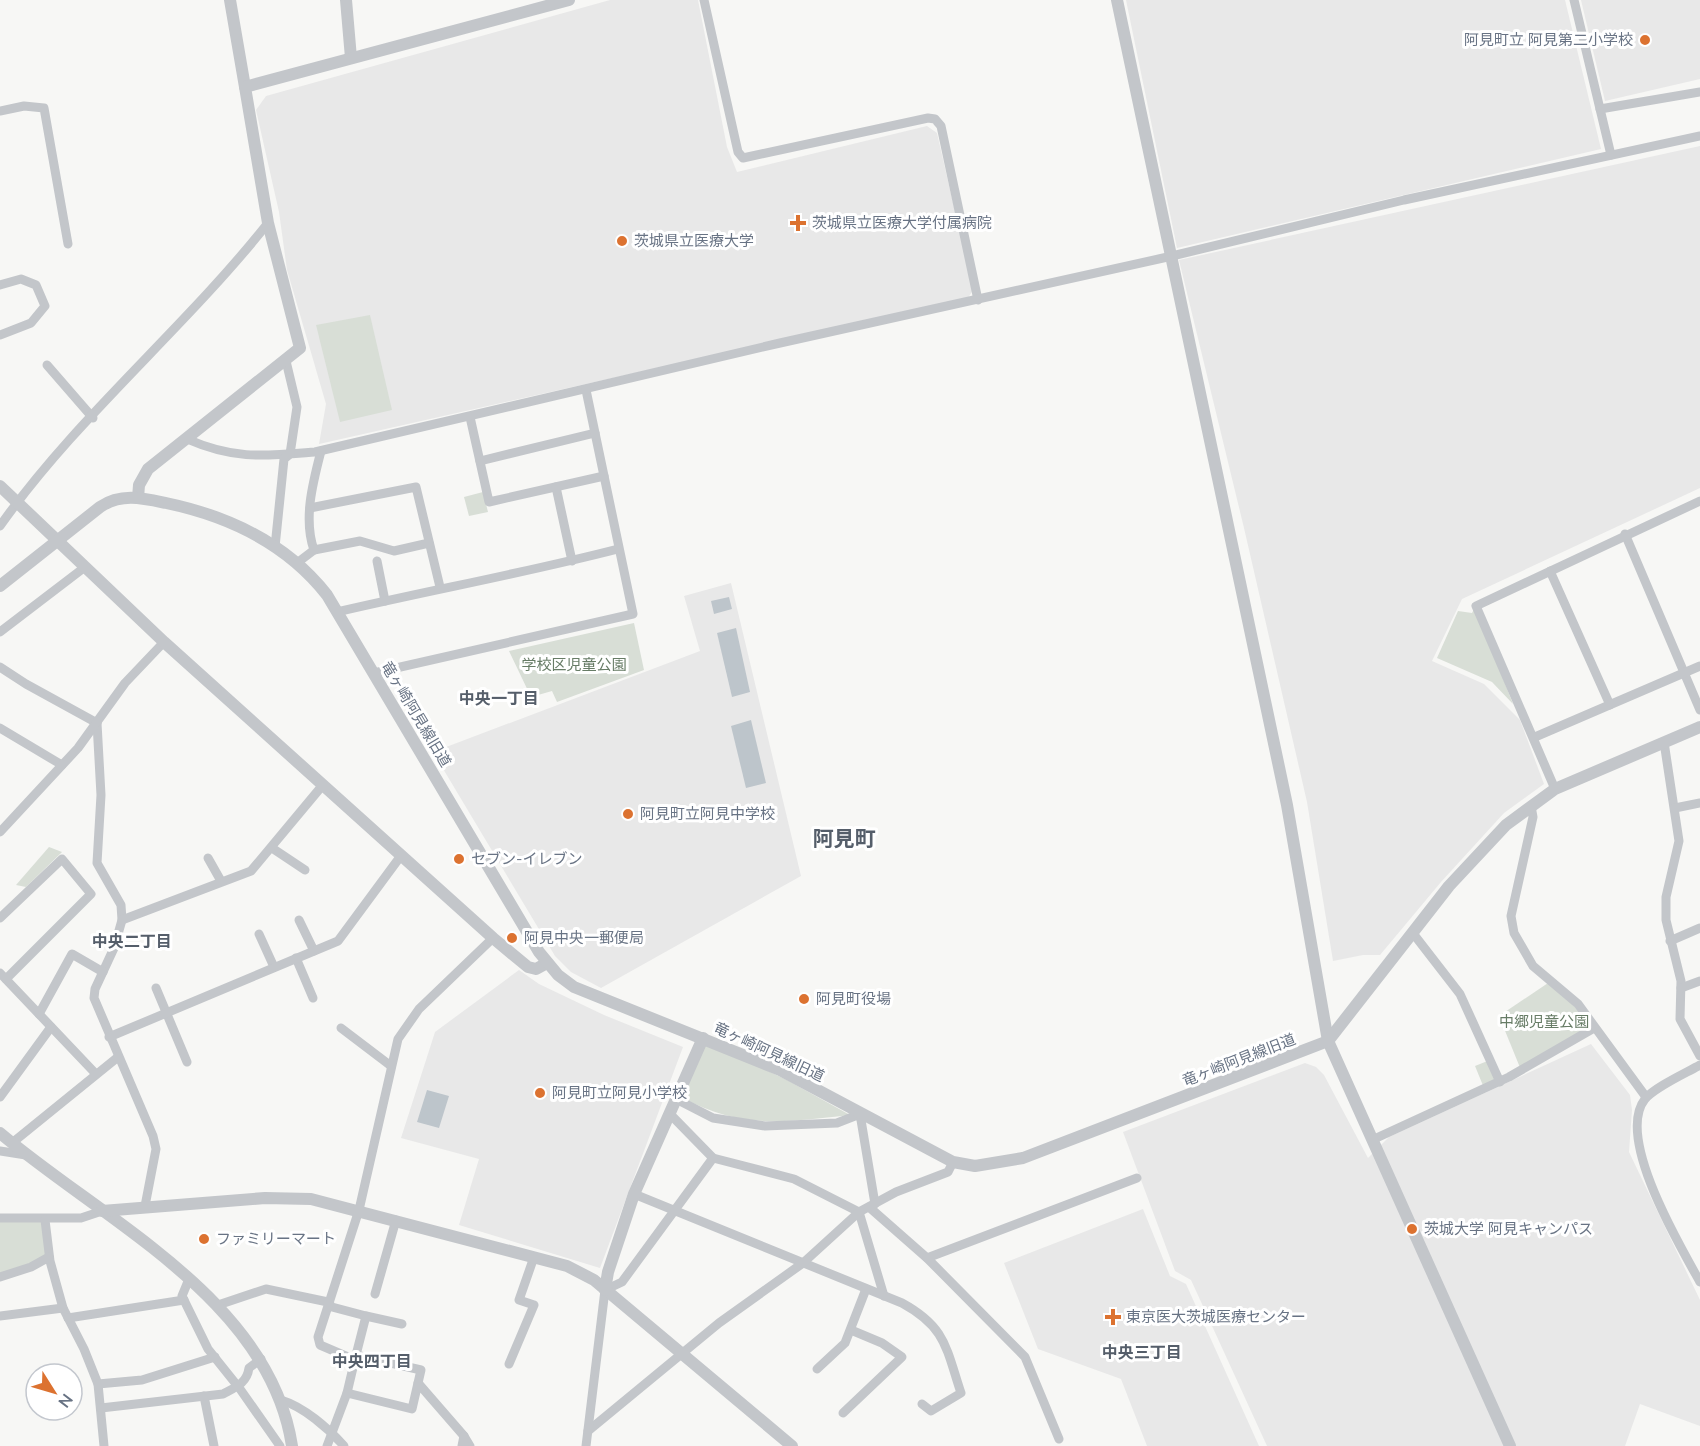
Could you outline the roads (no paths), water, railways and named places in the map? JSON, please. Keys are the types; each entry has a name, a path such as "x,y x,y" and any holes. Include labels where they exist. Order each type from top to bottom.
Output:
{"street":[{"path":"138,498 142,477 300,348 268,223 230,0"},
{"path":"346,0 351,58"},
{"path":"244,87 569,0"},
{"path":"704,0 738,152 743,158 928,117 935,119 941,126 978,300"},
{"path":"1117,0 1287,806 1328,1041 1510,1446"},
{"path":"1574,0 1611,156"},
{"path":"1600,109 1700,92"},
{"path":"0,111 24,106 44,108 68,244"},
{"path":"187,439 239,456 321,451 1172,256 1404,200 1700,136"},
{"path":"0,526 17,502 268,223"},
{"path":"0,285 21,279 36,285 45,306 31,323 0,335"},
{"path":"275,547 284,459 290,454 297,407 286,361"},
{"path":"47,365 93,418"},
{"path":"374,673 633,614 586,390"},
{"path":"470,417 489,502 604,476"},
{"path":"480,461 595,433"},
{"path":"314,550 309,536 310,508 321,451"},
{"path":"0,486 164,642 400,857 532,969 547,963"},
{"path":"310,508 416,487 440,587"},
{"path":"556,487 572,561"},
{"name":"竜ヶ崎阿見線旧道","path":"0,586 111,499 138,498 182,506 222,519 275,547 316,581 338,612 547,963 574,987 780,1070 953,1162 984,1165 1023,1158 1328,1041"},
{"path":"1556,789 1476,606 1625,534 1700,502"},
{"path":"1625,534 1700,710"},
{"path":"297,563 314,550 360,541 394,551 429,543"},
{"path":"338,612 440,587 572,561 618,549"},
{"path":"376,561 385,601"},
{"path":"0,632 85,567"},
{"path":"1550,571 1610,705"},
{"path":"0,832 62,765 97,723 125,683 164,642"},
{"path":"1535,737 1700,666"},
{"path":"0,667 97,723"},
{"path":"97,723 100,795 97,863 121,905 122,920 114,948 95,989 94,998 153,1136 156,1149 146,1206"},
{"path":"1328,1041 1412,932 1483,847 1531,806 1556,789 1700,727"},
{"path":"0,728 62,765"},
{"path":"1664,742 1676,808 1679,841 1666,897 1670,942 1681,988 1680,1019 1700,1056"},
{"path":"122,920 251,871 322,786"},
{"path":"1676,808 1700,803"},
{"path":"1531,806 1533,818 1511,916 1514,933 1533,966 1578,1004 1646,1097"},
{"path":"272,848 305,870"},
{"path":"109,1037 338,941 400,857"},
{"path":"208,858 221,881"},
{"path":"0,918 62,859 91,894 3,976 95,1073"},
{"path":"299,920 314,951"},
{"path":"1670,942 1700,928"},
{"path":"1412,932 1460,994 1500,1082"},
{"path":"259,934 274,968"},
{"path":"347,1393 412,1409 421,1370 356,1358 320,1345 318,1337 359,1210 398,1039 419,1009 493,938"},
{"path":"39,1014 72,954 103,972"},
{"path":"296,958 313,998"},
{"path":"1681,988 1700,981"},
{"path":"156,988 186,1062"},
{"path":"0,1097 51,1027"},
{"path":"341,1028 391,1066"},
{"path":"1372,1140 1462,1096 1500,1082 1594,1028"},
{"path":"586,1446 608,1272 634,1194 703,1038"},
{"path":"12,1143 84,1087 95,1073 118,1057"},
{"path":"1700,1065 1646,1097 1640,1108 1639,1141 1643,1163 1666,1219 1700,1282"},
{"path":"676,1100 713,1118 765,1126 837,1123 860,1114 872,1205 1025,1358 1059,1439"},
{"path":"669,1113 713,1158 794,1179 859,1212 884,1296"},
{"path":"0,1133 189,1280 234,1322 261,1359 281,1400 292,1446"},
{"path":"0,1151 26,1155"},
{"path":"606,1290 622,1282 713,1158"},
{"path":"588,1431 682,1356 719,1323 803,1263 859,1212 896,1192 948,1173 953,1162"},
{"path":"927,1258 1137,1179"},
{"path":"634,1194 884,1296 923,1315 939,1331 961,1393 931,1411 922,1404"},
{"path":"0,1218 45,1220 81,1218 102,1212 146,1206 287,1197 311,1199 580,1270 792,1446"},
{"path":"45,1220 49,1257 63,1308 98,1384 104,1446"},
{"path":"375,1294 396,1220"},
{"path":"0,1277 31,1267 49,1257"},
{"path":"509,1364 534,1305 519,1299 534,1257"},
{"path":"189,1280 182,1296 215,1357 280,1446"},
{"path":"218,1305 266,1289 328,1302 332,1307 402,1324"},
{"path":"816,1369 845,1343 866,1289"},
{"path":"68,1318 184,1300"},
{"path":"0,1316 63,1308"},
{"path":"327,1446 347,1393 366,1316"},
{"path":"843,1413 902,1357 882,1343 851,1330"},
{"path":"98,1384 142,1380 215,1357"},
{"path":"101,1408 223,1394 238,1386 247,1377 249,1368 261,1359"},
{"path":"418,1383 463,1441 471,1446"},
{"path":"204,1396 214,1446"},
{"path":"281,1400 292,1403 333,1434 344,1446"}],"place":[{"name":"阿見町立 阿見第二小学校","path":"1645,40"},
{"name":"茨城県立医療大学付属病院","path":"798,223"},
{"name":"茨城県立医療大学","path":"622,241"},
{"name":"阿見町立阿見中学校","path":"628,814"},
{"name":"セブン-イレブン","path":"459,859"},
{"name":"阿見中央一郵便局","path":"512,938"},
{"name":"阿見町役場","path":"804,999"},
{"name":"阿見町立阿見小学校","path":"540,1093"},
{"name":"茨城大学 阿見キャンパス","path":"1412,1229"},
{"name":"ファミリーマート","path":"204,1239"},
{"name":"東京医大茨城医療センター","path":"1113,1317"}],"district":[{"name":"中央一丁目","path":"499,698"},
{"name":"阿見町","path":"844,839"},
{"name":"中央二丁目","path":"132,941"},
{"name":"中央三丁目","path":"1142,1352"},
{"name":"中央四丁目","path":"372,1361"}],"park label":[{"name":"学校区児童公園","path":"574,665"},
{"name":"中郷児童公園","path":"1544,1022"}]}
